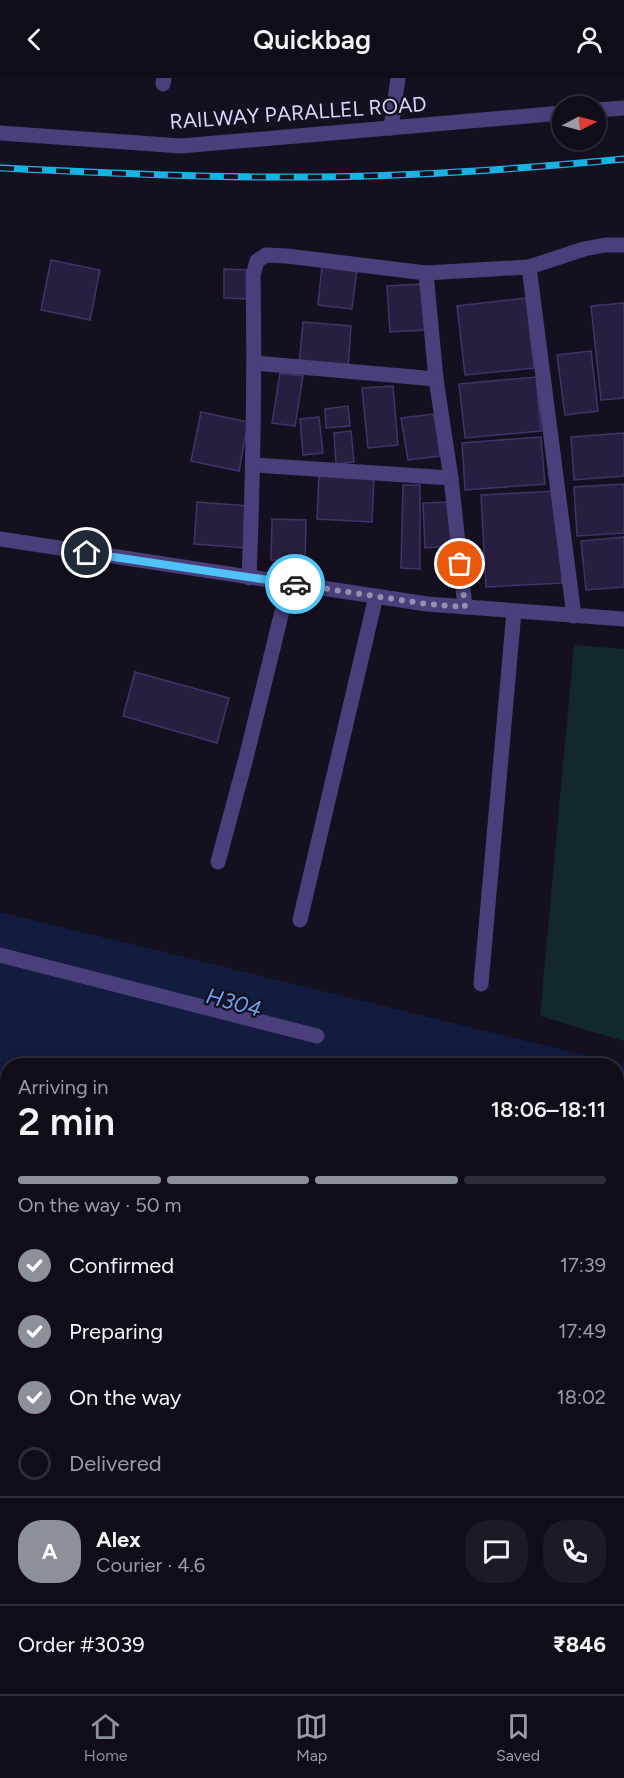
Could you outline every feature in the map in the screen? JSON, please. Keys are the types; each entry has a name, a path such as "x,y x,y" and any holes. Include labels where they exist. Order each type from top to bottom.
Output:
{"street":[{"path":"391,128 398,78"},
{"path":"606,110 624,108"},
{"name":"RAILWAY PARALLEL ROAD","path":"0,133 181,146 552,114"},
{"path":"249,578 254,465 253,275 257,261 266,255 287,256 426,273 529,267 584,249 606,244 624,245"},
{"path":"529,267 574,616"},
{"path":"426,273 436,379 451,478 465,607"},
{"path":"255,363 436,379"},
{"path":"254,465 451,478"},
{"path":"0,539 427,604 624,619"},
{"path":"218,862 289,584"},
{"path":"300,920 376,596"},
{"path":"481,984 514,611"},
{"path":"0,955 317,1036"}],"green space":[{"path":"574,645 624,649 624,1041 540,1016"}],"water":[{"name":"H304","path":"0,912 595,1058 0,1058"}],"building":[{"path":"51,260 100,270 90,320 41,310"},
{"path":"322,266 357,270 352,309 318,305"},
{"path":"224,269 253,270 252,299 224,298"},
{"path":"423,284 425,330 390,332 387,286"},
{"path":"526,298 534,368 465,375 457,306"},
{"path":"624,303 624,398 601,400 591,306"},
{"path":"303,322 351,326 348,369 299,365"},
{"path":"591,351 598,411 565,415 557,355"},
{"path":"280,373 303,376 295,426 272,423"},
{"path":"536,377 541,431 465,438 459,384"},
{"path":"393,386 398,445 368,448 362,388"},
{"path":"348,406 350,426 326,428 325,409"},
{"path":"201,412 248,422 239,471 191,461"},
{"path":"434,414 440,456 408,460 401,418"},
{"path":"319,417 323,453 303,455 300,419"},
{"path":"351,431 354,462 336,464 334,433"},
{"path":"624,433 624,476 574,480 571,437"},
{"path":"541,437 545,484 465,490 462,443"},
{"path":"319,474 374,477 372,522 317,519"},
{"path":"624,484 624,533 577,536 574,487"},
{"path":"403,485 420,485 420,569 401,568"},
{"path":"557,491 562,583 486,587 481,495"},
{"path":"197,502 249,506 246,548 194,544"},
{"path":"451,502 454,546 425,548 423,503"},
{"path":"272,519 306,520 305,561 271,560"},
{"path":"624,537 624,587 586,590 581,541"},
{"path":"135,672 229,698 217,743 123,716"}],"railway":[{"path":"0,168 196,176 314,177 469,171 624,159"}],"way so far":[{"path":"295,584 427,604 465,607 460,564"}],"route":[{"path":"87,553 295,584"}]}
